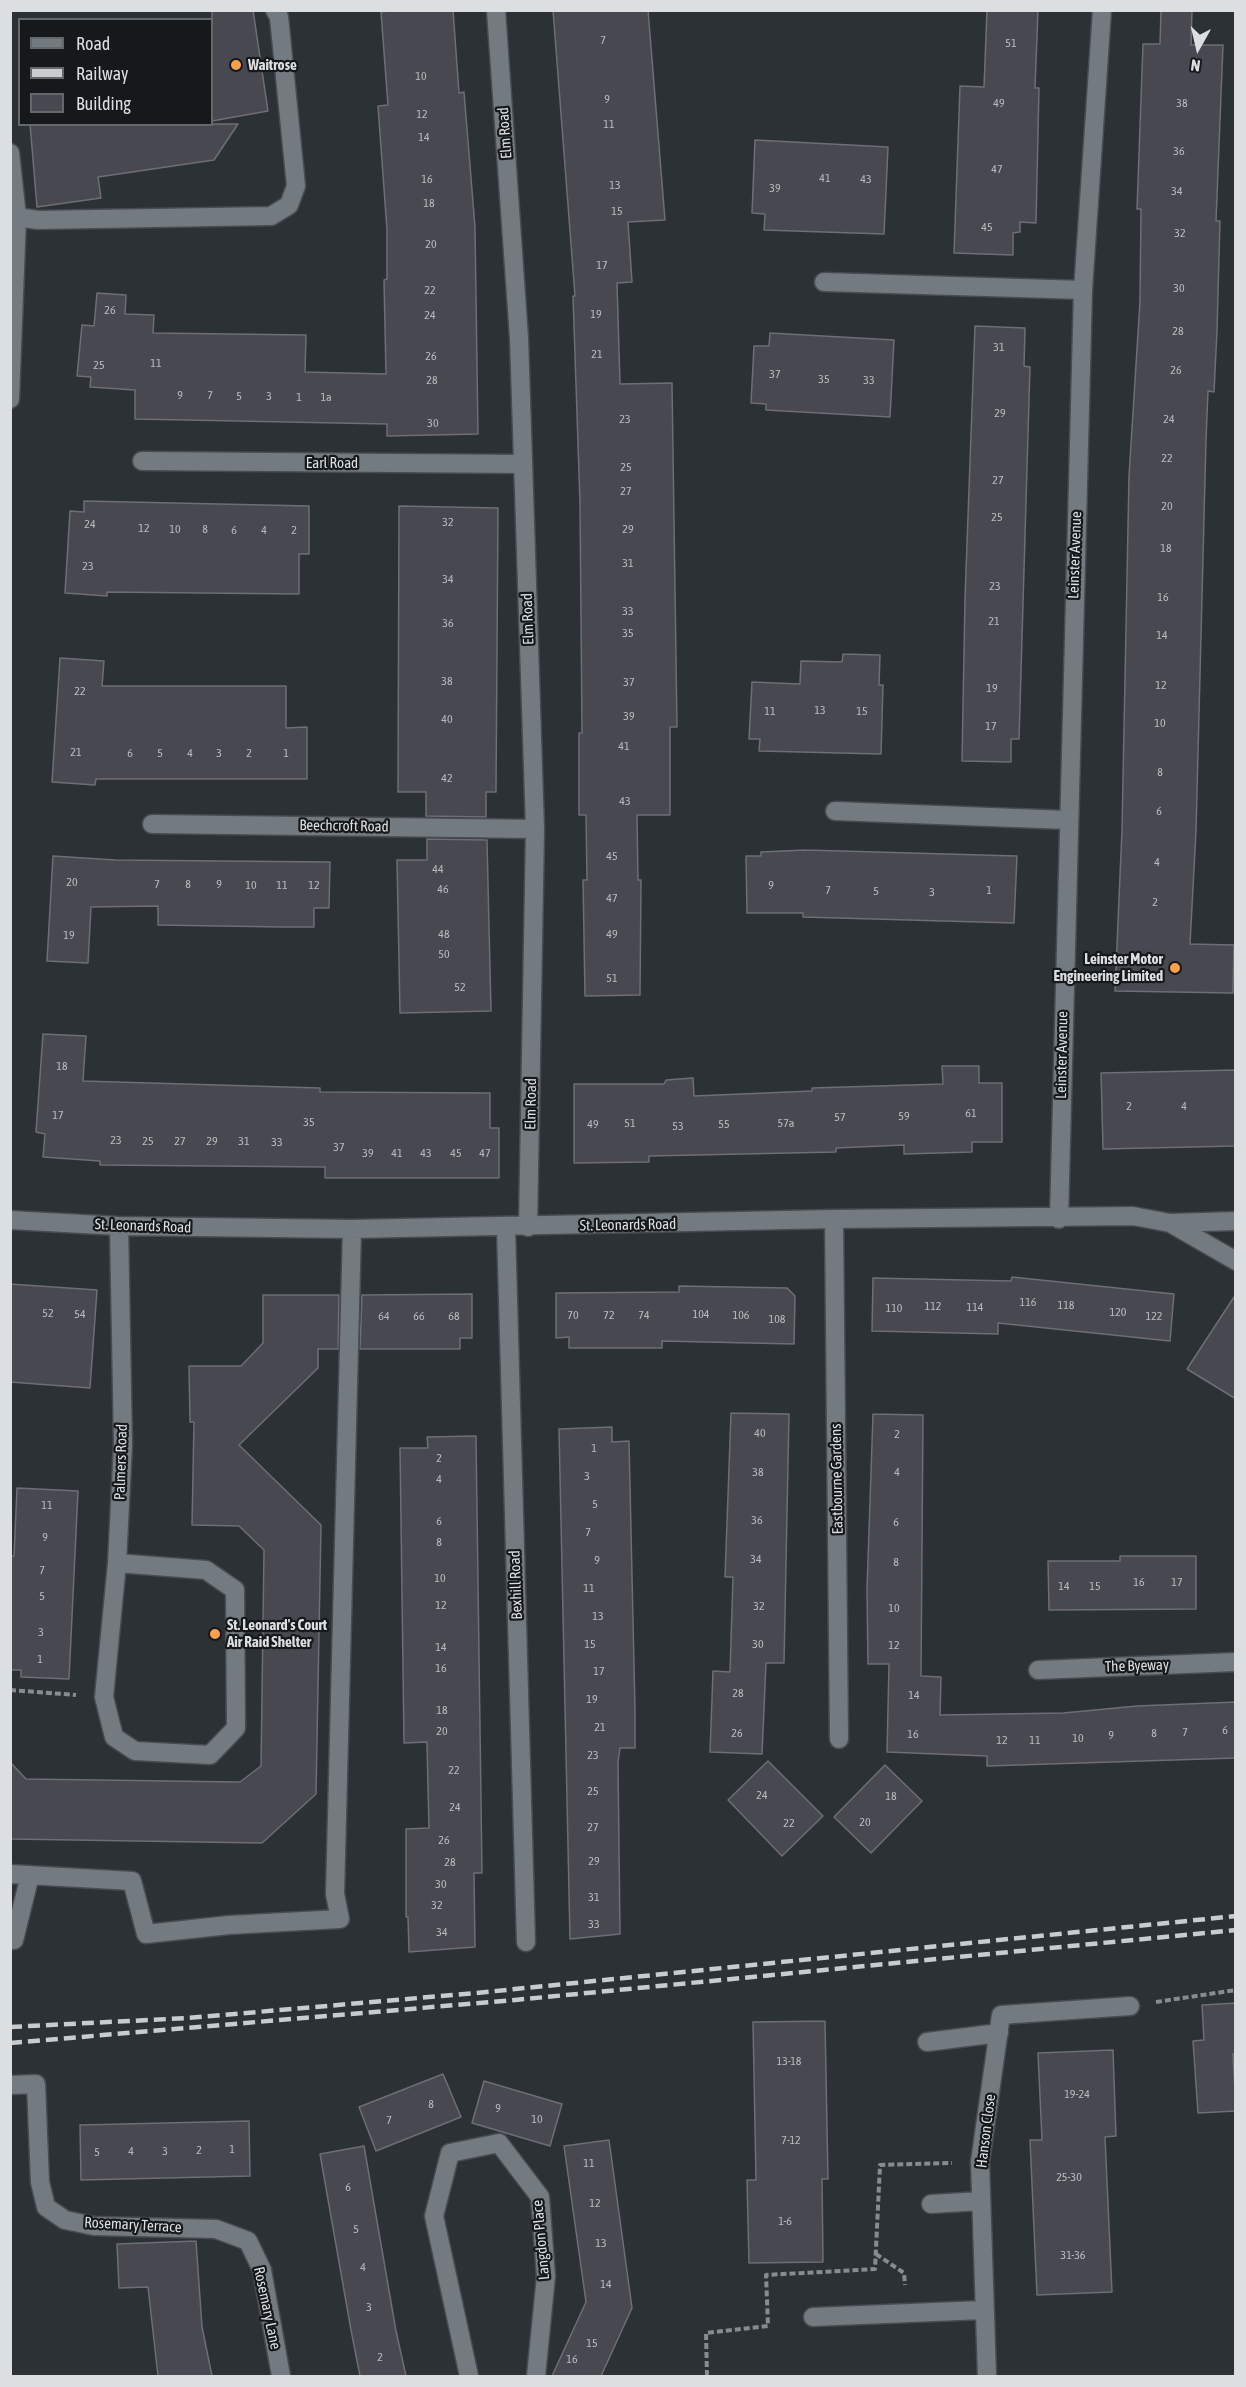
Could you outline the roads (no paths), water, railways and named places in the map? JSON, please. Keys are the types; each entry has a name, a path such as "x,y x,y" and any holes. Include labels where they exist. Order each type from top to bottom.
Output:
{"street":[{"path":"17,217 38,220 271,216 289,205 296,186 279,17 275,10"},
{"name":"Elm Road","path":"496,10 519,338 535,829 528,1227"},
{"name":"Leinster Avenue","path":"1059,1219 1067,820 1083,290 1102,10"},
{"path":"10,153 17,217 10,399"},
{"path":"824,282 1083,290"},
{"name":"Earl Road","path":"142,461 522,464"},
{"path":"835,810 1067,820"},
{"name":"Beechcroft Road","path":"152,824 535,829"},
{"name":"St. Leonards Road","path":"10,1220 119,1226 352,1229 506,1228 834,1219 1059,1219 1133,1216 1170,1223 1236,1261"},
{"name":"Eastbourne Gardens","path":"834,1219 839,1738"},
{"path":"1170,1223 1236,1221"},
{"name":"Palmers Road","path":"117,1563 206,1570 235,1590 236,1728 210,1755 135,1751 114,1737 104,1697 117,1563 123,1444 119,1226"},
{"name":"Bexhill Road","path":"506,1228 526,1942"},
{"path":"10,1874 132,1881 146,1934 229,1925 340,1919 335,1894 352,1229"},
{"name":"The Byeway","path":"1038,1670 1236,1662"},
{"path":"10,1940 14,1940 30,1875"},
{"name":"Hanson Close","path":"987,2376 983,2310 980,2162 1001,2015 1130,2006"},
{"path":"927,2042 999,2033"},
{"name":"Rosemary Terrace","path":"10,2085 36,2084 40,2182 46,2207 65,2220 94,2226 216,2229 248,2241"},
{"name":"Langdon Place","path":"469,2376 434,2216 450,2153 499,2143 540,2197 546,2276 536,2376"},
{"path":"931,2204 981,2201"},
{"name":"Rosemary Lane","path":"248,2241 262,2270 281,2376"},
{"path":"813,2316 983,2310"}],"railway":[{"path":"10,2027 188,2018 476,1993 1236,1916"},
{"path":"10,2043 515,2000 1236,1930"}],"place":[{"name":"Waitrose","path":"236,65"},
{"name":"Leinster Motor Engineering Limited","path":"1175,968"},
{"name":"St. Leonard's Court Air Raid Shelter","path":"215,1634"}]}
